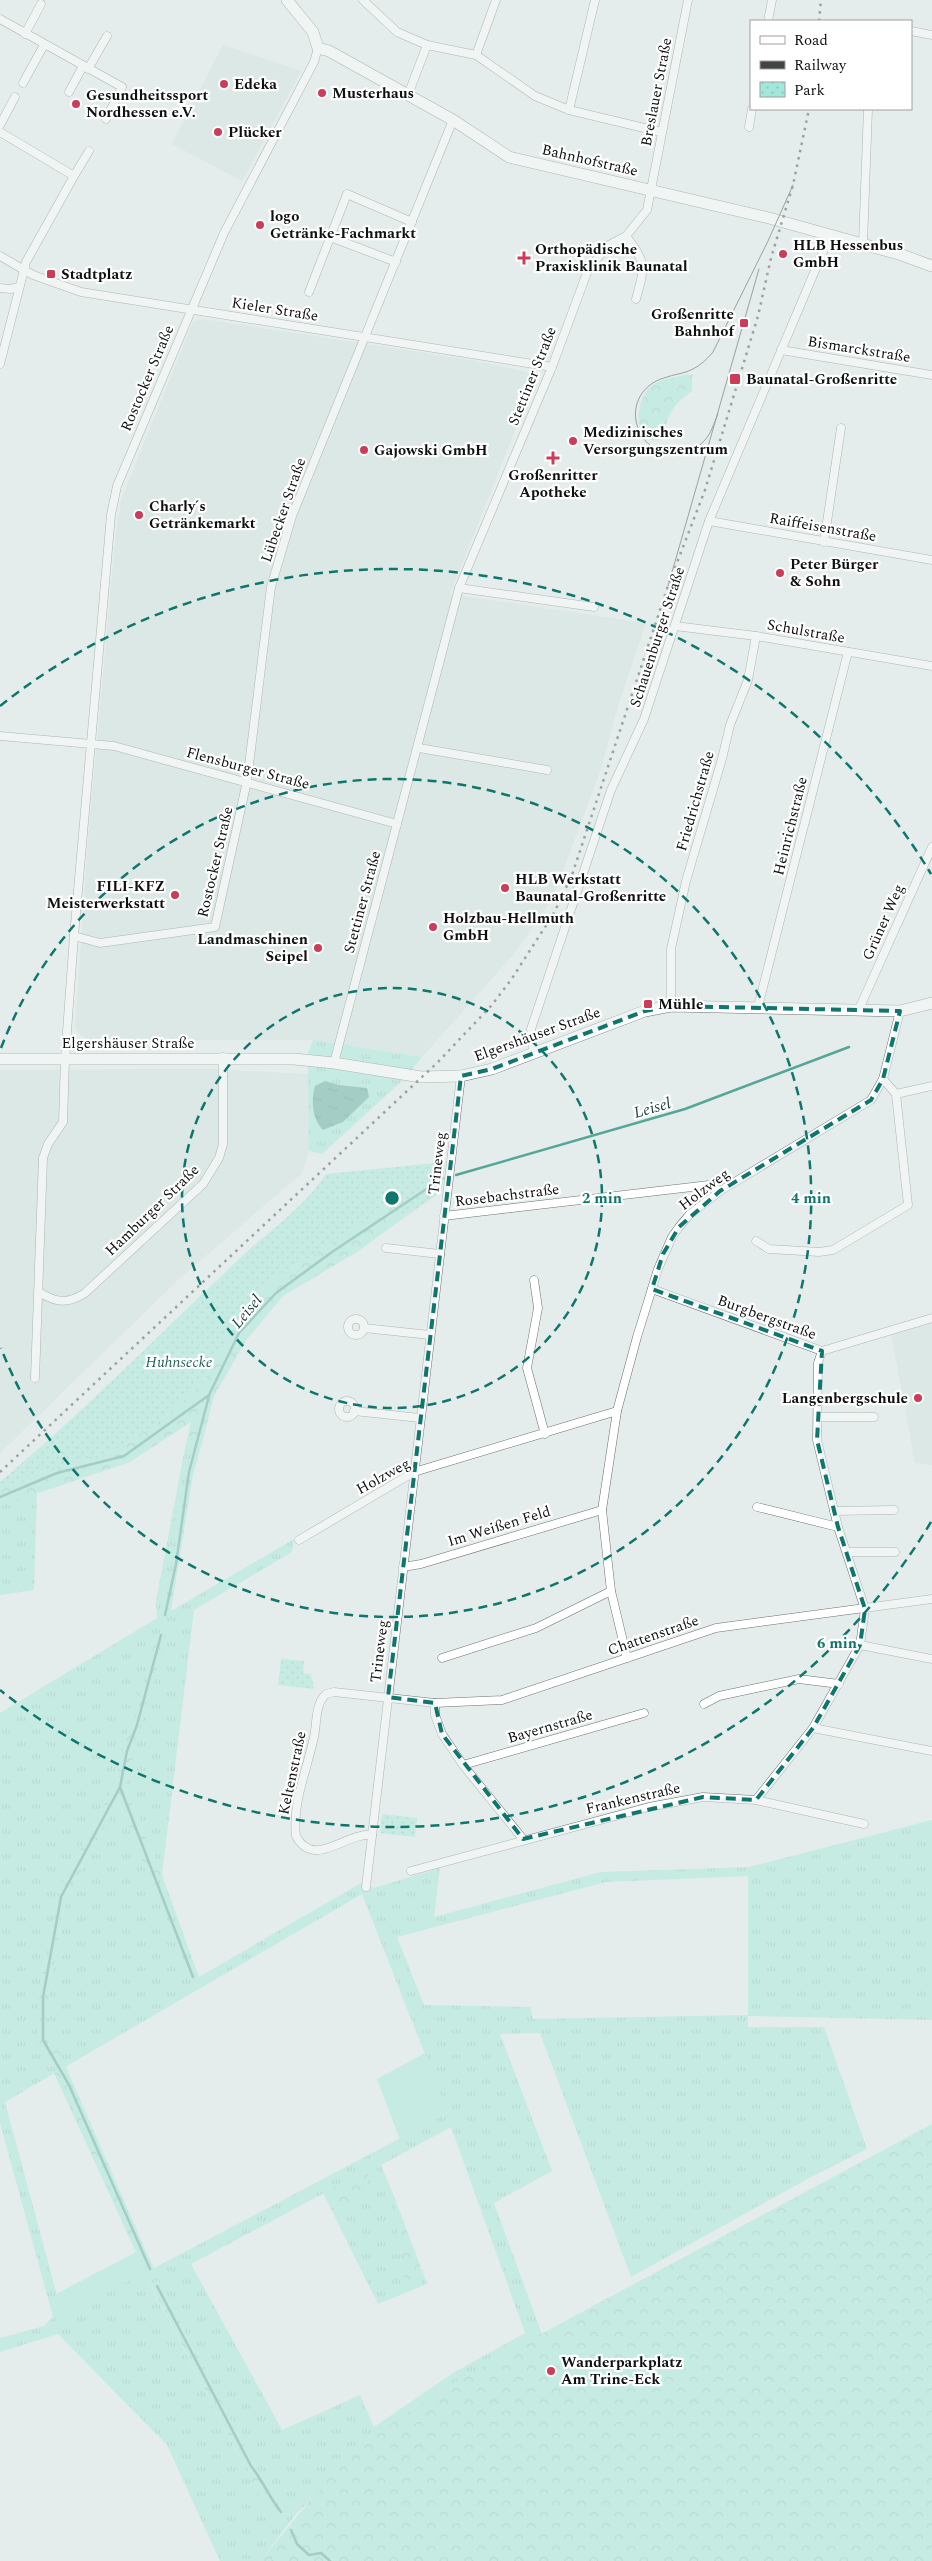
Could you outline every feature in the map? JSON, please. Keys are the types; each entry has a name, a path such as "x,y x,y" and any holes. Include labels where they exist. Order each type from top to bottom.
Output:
{"street":[{"path":"287,0 313,32 318,48"},
{"path":"362,0 396,32 427,45 476,55 535,96 569,110 662,132"},
{"path":"476,55 496,0"},
{"path":"569,110 595,0"},
{"name":"Breslauer Straße","path":"651,190 688,0"},
{"path":"768,20 772,0"},
{"path":"25,34 41,4"},
{"path":"0,20 44,46 122,87 106,119"},
{"path":"912,31 932,35"},
{"path":"69,92 107,36"},
{"path":"408,95 427,45"},
{"path":"23,83 44,46"},
{"name":"Bahnhofstraße","path":"318,48 329,51 453,120 509,157 830,235 932,266"},
{"name":"Rostocker Straße","path":"65,1059 108,539 115,496 190,311 224,234 314,62 318,48"},
{"path":"0,124 16,97"},
{"path":"749,127 752,110"},
{"path":"863,244 868,110"},
{"name":"Lübecker Straße","path":"247,781 271,588 292,516 453,120"},
{"path":"0,132 74,176"},
{"path":"0,364 26,262 89,151"},
{"name":"Stettiner Straße","path":"334,1062 459,588 552,367 588,270 607,246 626,236 647,210 651,190"},
{"path":"309,292 347,194 412,222"},
{"name":"Schauenburger Straße","path":"532,1053 531,1029 604,808 644,719 709,521 830,235"},
{"path":"626,236 640,255 643,263 636,299"},
{"path":"330,237 396,262"},
{"name":"Kieler Straße","path":"0,256 24,271 81,292 190,311 552,367"},
{"path":"0,288 10,290 19,287"},
{"name":"Bismarckstraße","path":"781,350 932,375"},
{"path":"824,542 841,428"},
{"name":"Raiffeisenstraße","path":"709,521 932,560"},
{"path":"459,588 594,607"},
{"name":"Schulstraße","path":"675,626 756,636 932,666"},
{"name":"Friedrichstraße","path":"671,1006 671,949 686,881 722,759 730,724 748,680 756,636"},
{"name":"Heinrichstraße","path":"758,1007 848,652"},
{"path":"0,736 91,744"},
{"name":"Flensburger Straße","path":"91,744 114,746 247,781 397,824"},
{"path":"418,748 547,770"},
{"name":"Rostocker Straße","path":"74,936 100,943 215,927 247,781"},
{"name":"Grüner Weg","path":"859,1009 932,847"},
{"name":"Elgershäuser Straße","path":"0,1059 223,1057 334,1062 413,1076 461,1076 492,1069 645,1012 671,1006 900,1011 932,1003"},
{"name":"Holzweg","path":"299,1540 414,1472 617,1411 652,1289 672,1237 690,1214 720,1191 871,1100 883,1080 900,1011"},
{"name":"Hamburger Straße","path":"39,1292 51,1300 64,1302 74,1300 85,1293 203,1184 219,1158 223,1144 223,1057"},
{"path":"35,1378 43,1158 48,1144 63,1122 65,1059"},
{"name":"Trineweg","path":"366,1887 461,1076"},
{"path":"756,1241 769,1249 819,1252 833,1250 908,1205 896,1094 883,1080"},
{"path":"896,1094 932,1086"},
{"name":"Rosebachstraße","path":"444,1216 709,1185 720,1191"},
{"path":"386,1248 440,1254"},
{"path":"534,1280 538,1308 526,1368 545,1434"},
{"name":"Burgbergstraße","path":"652,1289 822,1351 932,1318"},
{"path":"364,1328 430,1335"},
{"path":"756,1800 814,1728 860,1645 865,1609 838,1527 817,1440 818,1363 822,1351"},
{"path":"354,1411 420,1418"},
{"path":"617,1411 602,1510 612,1590 627,1658"},
{"path":"818,1417 874,1417"},
{"path":"757,1507 838,1527"},
{"name":"Im Weißen Feld","path":"403,1567 421,1564 602,1510"},
{"path":"834,1511 894,1510"},
{"path":"846,1552 895,1552"},
{"path":"442,1658 536,1628 612,1590"},
{"name":"Chattenstraße","path":"388,1697 435,1703 502,1700 716,1628 932,1599"},
{"path":"860,1645 932,1659"},
{"path":"704,1704 719,1696 799,1679 839,1684"},
{"name":"Keltenstraße","path":"372,1834 360,1836 326,1850 311,1850 299,1843 296,1836 296,1814 321,1698 326,1694 334,1692 388,1697"},
{"path":"435,1703 437,1725 463,1764 523,1839"},
{"name":"Bayernstraße","path":"463,1764 644,1713"},
{"path":"814,1728 932,1751"},
{"name":"Frankenstraße","path":"411,1871 523,1839 649,1807 703,1796 756,1800 864,1824"}],"highlighted area":[{"path":"671,1006 900,1011 883,1079 871,1100 720,1191 679,1227 663,1254 652,1289 822,1351 817,1440 838,1527 865,1609 860,1645 813,1728 756,1800 703,1797 523,1839 442,1734 435,1703 388,1697 461,1076 492,1069 645,1011"}],"shaded area":[{"path":"223,45 301,71 242,181 172,144"},
{"path":"203,319 470,360 531,373 536,378 450,594 646,623 619,703 600,772 552,900 513,955 422,1057 313,1040 91,1040 80,1035 75,1028 88,840 116,532 121,500 193,322"},
{"path":"208,1069 309,1074 309,1151 302,1173 180,1278 0,1453 0,1070"},
{"name":"Langenbergschule","path":"932,1322 932,1465 915,1463 891,1333"}],"green space":[{"path":"692,374 692,391 672,409 664,432 659,440 651,440 644,436 639,422 639,413 648,389 663,380"},
{"path":"313,1040 422,1057 403,1080 322,1154 309,1151 308,1053"},
{"name":"Huhnsecke","path":"445,1162 442,1191 405,1217 391,1197 367,1220 314,1255 270,1280 232,1328 204,1381 161,1420 118,1449 42,1471 0,1489 0,1482 120,1373 237,1261 296,1209 326,1174"},
{"path":"391,1197 405,1217 357,1252 283,1296 247,1339 214,1396 201,1447 184,1453 191,1422 130,1462 0,1506 0,1489 42,1471 118,1449 161,1420 204,1381 232,1328 270,1280 314,1255 367,1220"},
{"path":"201,1447 193,1475 171,1611 294,1539 292,1552 194,1610 162,1875 199,1977 361,1883 374,1888 440,1868 434,1917 601,1872 749,1867 932,1820 932,2020 748,2016 748,2027 824,2027 867,2149 809,2178 631,2277 540,2033 500,2034 552,2171 494,2203 542,2334 443,2389 400,2417 297,2513 260,2561 220,2561 167,2445 58,2334 0,2352 0,2338 44,2326 53,2317 0,2123 0,1713 157,1618 156,1601 184,1453","holes":["131,1726 141,1728 125,1787 162,1875 151,1884 119,1801 66,1898 48,1998 48,2026 60,2055 49,2063 38,1996 57,1893 115,1785 121,1750","748,1876 748,2015 533,2019 530,2007 424,2005 397,1937 606,1882","362,1894 448,2113 154,2268 145,2249 136,2252 146,2272 62,2314 5,2102","451,2127 525,2333 453,2373 374,2427 360,2395 282,2430 191,2264 369,2169 364,2199 332,2211 378,2304 427,2284 423,2273 404,2281 395,2199 381,2165","158,2281 254,2464 283,2509 262,2501 150,2284"]},
{"path":"37,1492 34,1590 0,1595 0,1506"},
{"path":"168,1628 125,1787 162,1875 151,1885 119,1801 66,1898 48,1998 48,2026 61,2055 49,2063 37,2042 38,1996 57,1893 115,1785 121,1750 131,1726 156,1636"},
{"path":"281,1659 304,1661 303,1673 311,1674 314,1689 278,1685"},
{"path":"382,1814 417,1818 415,1837 380,1833"},
{"path":"425,2053 448,2113 400,2140 377,2079"},
{"path":"66,2067 145,2249 136,2252 54,2073"},
{"path":"932,2124 932,2561 260,2561 339,2466 400,2417 443,2389 528,2341"},
{"path":"370,2168 364,2199 332,2211 323,2193"},
{"path":"395,2199 423,2273 404,2282"},
{"path":"136,2252 147,2272 62,2315 56,2294"},
{"path":"159,2281 254,2464 275,2499 284,2510 276,2518 262,2501 150,2283"}],"water":[{"path":"325,1081 339,1085 367,1088 369,1097 343,1122 323,1130 319,1126 313,1109 313,1097 315,1086"}],"waterway":[{"name":"Leisel","path":"456,1175 685,1109 849,1047"},
{"name":"Leisel","path":"0,1497 57,1473 124,1456 209,1395 239,1333 276,1293 332,1252 443,1178"},
{"path":"165,1615 176,1564 189,1472 209,1396"},
{"path":"150,2269 69,2085 43,2040 43,1997 61,1897 120,1787 127,1751 137,1725 161,1635"},
{"path":"120,1787 193,1977"},
{"path":"157,2286 251,2466 281,2512"},
{"path":"291,2530 297,2544 309,2555 321,2553 330,2561"}],"tram line":[{"path":"718,414 704,441 695,448 676,454 666,453 648,443 641,435 637,425 636,410 640,396 650,385 699,366 713,352 768,241 793,185"},
{"path":"668,586 759,269"}],"railway":[{"path":"819,20 821,0"},
{"path":"0,1472 438,1062 491,1006 511,980 554,913 572,875 668,586 705,490 758,316 771,258 793,185 809,110"}],"place":[{"name":"Edeka","path":"224,84"},
{"name":"Musterhaus","path":"322,93"},
{"name":"Gesundheitssport Nordhessen e.V.","path":"76,104"},
{"name":"Plücker","path":"218,132"},
{"name":"logo Getränke-Fachmarkt","path":"260,225"},
{"name":"HLB Hessenbus GmbH","path":"783,254"},
{"name":"Orthopädische Praxisklinik Baunatal","path":"524,258"},
{"name":"Stadtplatz","path":"51,274"},
{"name":"Großenritte Bahnhof","path":"744,323"},
{"name":"Baunatal-Großenritte","path":"735,379"},
{"name":"Medizinisches Versorgungszentrum","path":"573,441"},
{"name":"Gajowski GmbH","path":"364,450"},
{"name":"Großenritter Apotheke","path":"553,458"},
{"name":"Charly´s Getränkemarkt","path":"139,515"},
{"name":"Peter Bürger & Sohn","path":"780,573"},
{"name":"HLB Werkstatt Baunatal-Großenritte","path":"505,888"},
{"name":"FILI-KFZ Meisterwerkstatt","path":"175,895"},
{"name":"Holzbau-Hellmuth GmbH","path":"433,927"},
{"name":"Landmaschinen Seipel","path":"318,948"},
{"name":"Mühle","path":"648,1004"},
{"name":"Langenbergschule","path":"918,1398"},
{"name":"Wanderparkplatz Am Trine-Eck","path":"551,2371"}]}
